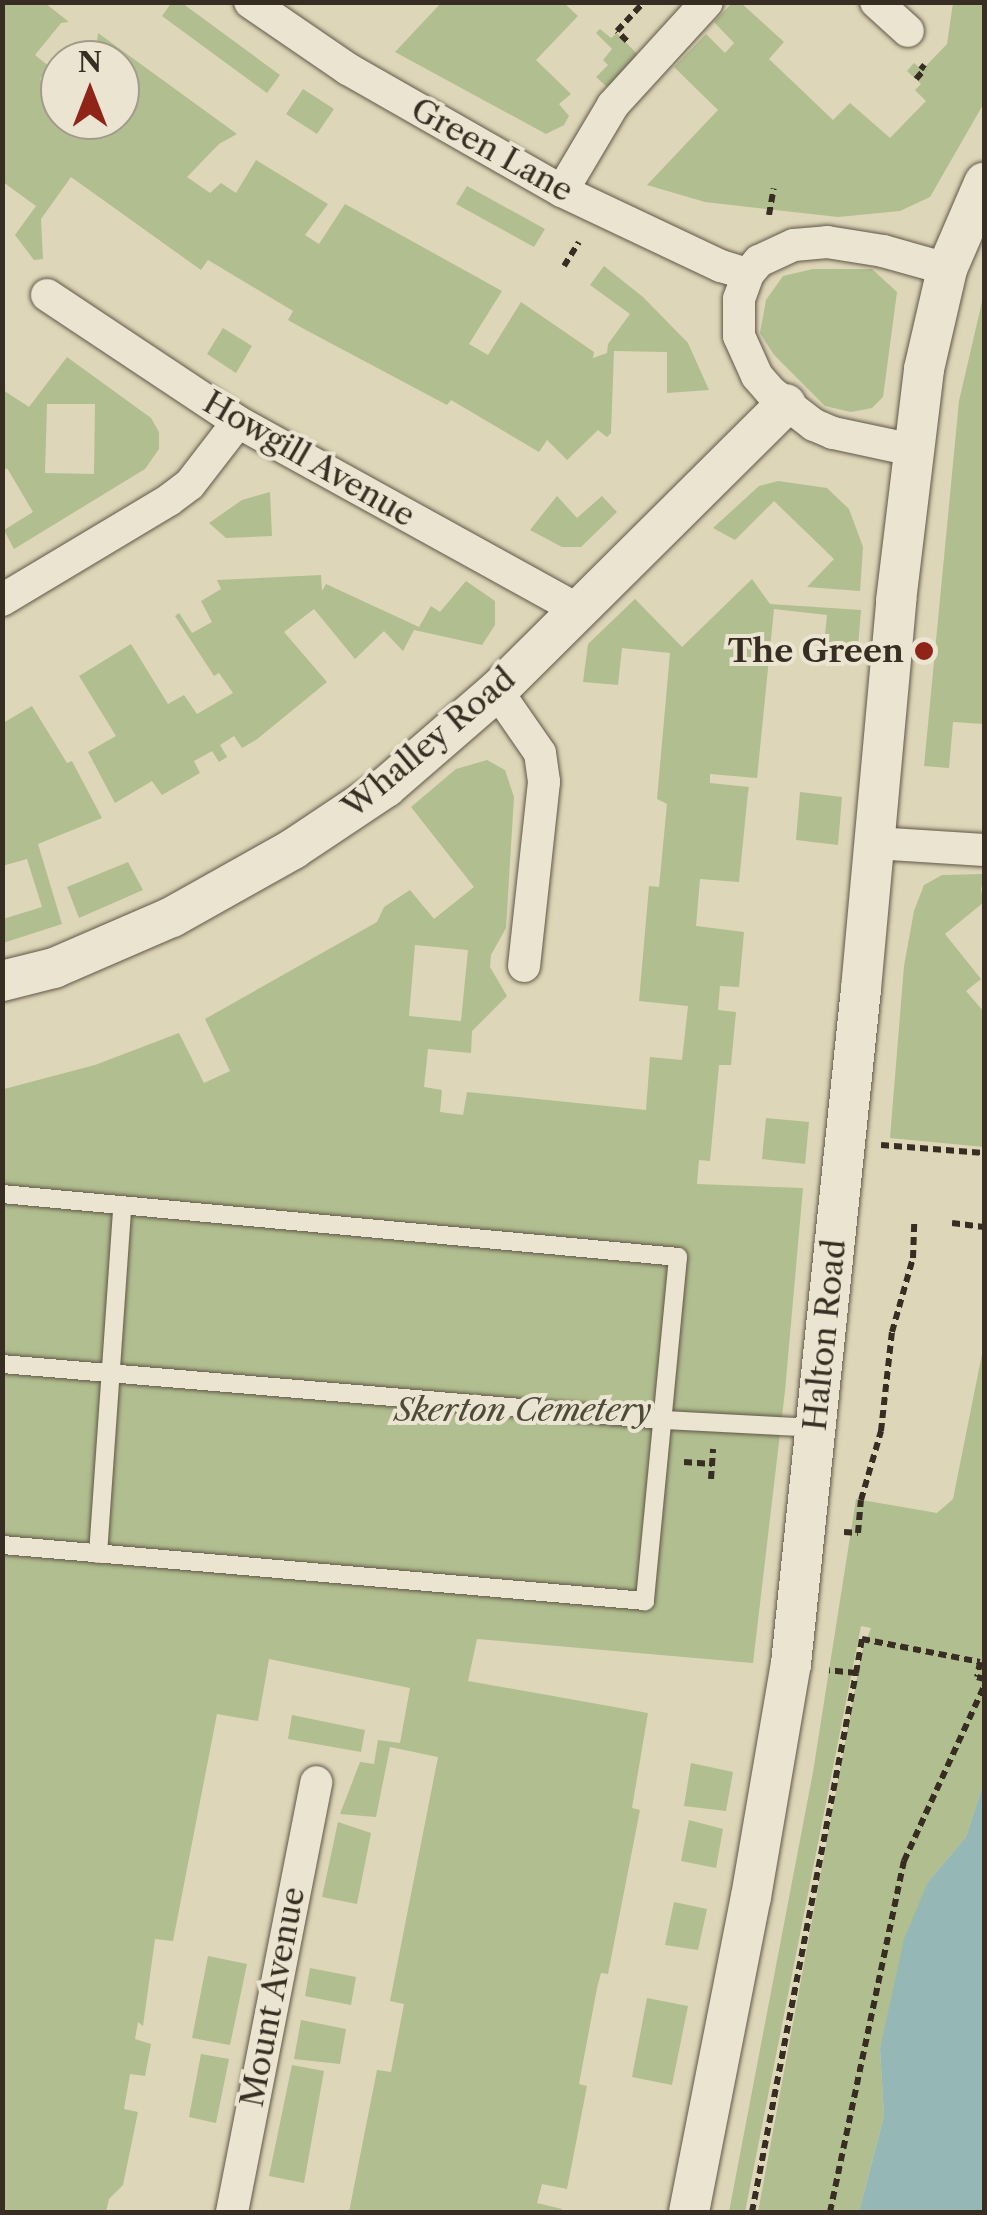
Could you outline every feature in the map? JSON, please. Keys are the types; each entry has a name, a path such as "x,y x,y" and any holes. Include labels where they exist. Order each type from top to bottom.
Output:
{"street":[{"name":"Green Lane","path":"250,2 348,69 562,191 713,262 748,274"},
{"path":"562,191 613,105 707,2"},
{"path":"876,2 908,30"},
{"name":"Halton Road","path":"689,2212 782,1720 846,1141 913,450 933,316 947,269 984,184"},
{"path":"913,450 833,433 786,404 756,376 739,336 736,318 748,274 775,250 827,242 883,250 947,269"},
{"name":"Howgill Avenue","path":"47,296 238,422 578,610"},
{"name":"Whalley Road","path":"2,981 54,968 150,928 240,882 386,787 496,690 786,404"},
{"path":"2,600 170,500 190,484 238,422"},
{"path":"496,690 540,753 544,782 524,966"},
{"path":"875,843 984,850"},
{"name":"Mount Avenue","path":"232,2212 316,1782"}],"lane":[{"path":"2,1194 678,1257 645,1600 2,1545"},
{"path":"98,1554 122,1207"},
{"path":"2,1364 664,1420 815,1428"}],"path":[{"path":"916,80 925,69 920,65"},
{"path":"769,215 774,188"},
{"path":"564,266 579,242"},
{"path":"846,1141 984,1153"},
{"path":"842,1532 858,1533 861,1500 881,1431 892,1332 913,1258 914,1220"},
{"path":"952,1223 984,1227"},
{"path":"711,1479 712,1452"},
{"path":"752,2212 862,1639 980,1662 978,1677 984,1682 904,1861 830,2212"},
{"path":"818,1668 856,1673"}],"green space":[{"path":"172,2 182,3 280,75 267,93 162,16"},
{"path":"2,3 45,3 69,22 61,23 47,40 40,40 35,55 40,59 40,140 140,140 140,64 237,134 219,144 187,177 210,193 221,183 236,193 256,160 328,204 305,235 319,244 345,204 502,291 469,344 488,355 521,302 594,352 593,358 607,353 608,344 630,314 590,285 604,266 643,297 688,343 709,390 667,393 667,352 614,351 611,433 607,437 598,430 567,460 547,440 539,452 451,400 447,405 288,320 293,311 208,260 201,270 71,177 41,219 43,259 34,260 15,235 36,206 3,182"},
{"path":"441,3 564,3 578,16 536,60 571,94 559,104 569,116 564,125 546,134 395,52"},
{"path":"732,3 741,3 784,42 769,59 833,120 850,103 890,138 926,101 915,90 921,84 907,71 914,63 922,70 947,44 953,3 984,3 984,103 930,197 900,211 838,217 705,202 647,185 718,110 674,67 706,34 725,53 734,43 714,22"},
{"path":"600,29 611,38 617,33 638,55 607,87 596,77 608,65 603,60 612,49 596,33"},
{"path":"303,89 334,109 317,134 286,114"},
{"path":"467,186 545,229 534,247 456,204"},
{"path":"813,269 872,269 897,292 883,397 872,408 851,412 825,406 774,355 760,333 766,300 783,276"},
{"path":"984,293 984,724 953,722 949,768 924,766 959,401"},
{"path":"223,328 252,346 236,373 207,354"},
{"path":"67,357 151,418 159,432 159,449 145,469 14,549 4,530 33,512 7,468 3,471 3,390 29,407","holes":["47,404 95,404 94,474 45,473"]},
{"path":"778,481 827,488 849,509 863,547 860,591 807,587 834,559 774,501 735,540 713,528 759,486"},
{"path":"270,492 272,536 226,538 209,523 242,500"},
{"path":"557,496 577,518 602,496 617,512 581,547 562,547 530,530"},
{"path":"321,575 322,591 326,584 419,627 431,606 440,612 466,581 495,601 495,625 482,645 414,630 403,651 384,631 355,659 314,609 284,632 327,682 256,740 242,748 234,736 220,745 227,757 219,762 212,751 194,761 200,773 162,795 152,781 115,803 88,752 116,736 79,676 131,644 168,704 184,695 197,714 233,693 219,673 214,676 175,616 179,613 192,633 212,622 201,601 221,589 217,580"},
{"name":"Skerton Cemetery","path":"752,579 770,604 861,610 858,647 824,645 827,615 774,609 757,778 710,774 710,783 749,787 739,882 700,879 696,926 744,932 739,987 720,986 718,1010 736,1012 731,1065 719,1065 710,1161 699,1160 697,1184 803,1188 785,1391 753,1663 477,1639 468,1681 648,1713 632,1808 640,1810 608,1974 601,1973 597,1988 579,2084 587,2086 567,2189 542,2184 537,2203 562,2212 349,2212 377,2070 391,2072 404,2004 390,2001 438,1757 390,1747 376,1817 340,1814 360,1762 374,1764 378,1740 400,1743 410,1688 269,1659 258,1721 217,1714 173,1941 155,1939 143,2026 138,2022 135,2039 151,2044 145,2076 130,2074 124,2109 138,2112 123,2185 109,2199 106,2212 3,2212 2,1085 4,1089 95,1065 179,1033 204,1083 230,1071 205,1019 377,922 384,907 410,890 434,919 474,887 411,807 456,769 487,760 505,770 514,797 506,928 491,955 490,967 507,996 472,1031 471,1053 428,1049 424,1087 442,1090 440,1112 463,1115 467,1092 646,1110 650,1057 682,1060 688,1006 639,1001 649,886 659,887 667,804 657,799 670,653 622,648 618,685 583,682 588,644 635,599 682,647","holes":["415,945 468,950 461,1021 409,1016"]},
{"path":"32,706 67,763 72,761 102,818 38,844 62,924 3,943 3,919 42,907 27,859 2,866 3,723"},
{"path":"800,792 842,797 838,845 796,840"},
{"path":"128,862 143,890 79,918 67,887"},
{"path":"984,874 984,902 945,934 981,979 966,991 984,1012 984,1147 890,1138 904,966 914,911 924,885 942,875"},
{"path":"766,1118 809,1122 805,1164 762,1159"},
{"path":"984,1344 984,1782 966,1837 928,1882 880,2049 884,2116 859,2212 758,2212 862,1651 871,1628 861,1626 745,2212 729,2212 813,1772 856,1499 937,1513 953,1499"},
{"path":"292,1715 365,1730 361,1752 288,1739"},
{"path":"691,1763 733,1772 726,1811 684,1806"},
{"path":"689,1820 723,1829 716,1868 681,1861"},
{"path":"338,1822 371,1833 357,1904 322,1897"},
{"path":"674,1902 707,1909 698,1950 665,1945"},
{"path":"208,1956 247,1964 230,2045 192,2038"},
{"path":"310,1968 356,1977 351,2005 305,1996"},
{"path":"647,1998 688,2006 672,2085 632,2077"},
{"path":"301,2020 346,2029 340,2064 294,2059"},
{"path":"201,2054 229,2059 216,2123 189,2117"},
{"path":"292,2065 324,2071 304,2183 269,2176"}],"water":[{"path":"984,1782 984,2212 859,2212 884,2116 880,2049 904,1939 928,1882 966,1837"}],"place":[{"name":"The Green","path":"924,651"}]}
